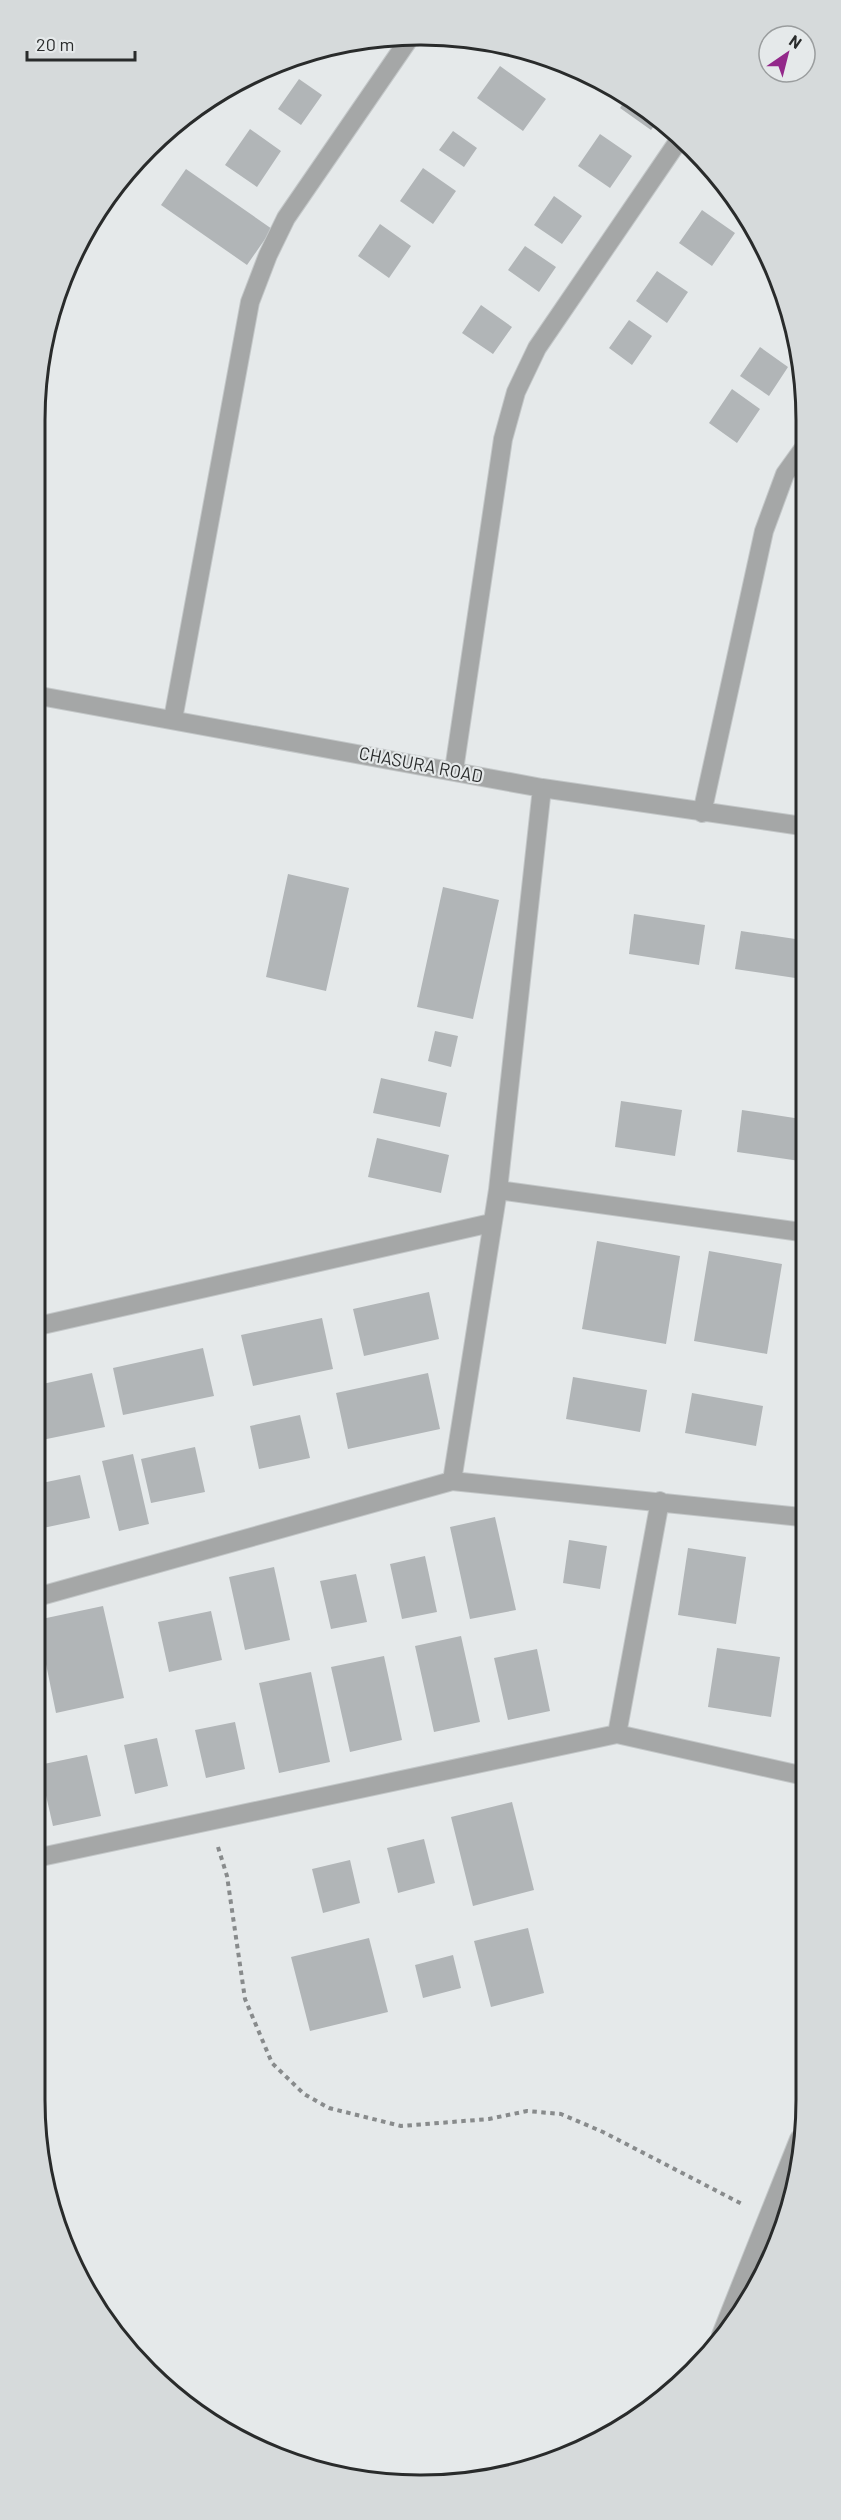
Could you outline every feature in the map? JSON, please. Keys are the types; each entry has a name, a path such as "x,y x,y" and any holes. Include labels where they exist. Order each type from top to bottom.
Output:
{"street":[{"path":"173,719 250,302 268,255 286,219 405,46"},
{"path":"454,770 503,439 516,392 537,348 676,145"},
{"path":"702,813 764,531 786,474 796,459"},
{"name":"CHASURA ROAD","path":"45,697 454,770 542,788 796,825"},
{"path":"452,1481 498,1190 542,788"},
{"path":"498,1190 796,1231"},
{"path":"45,1324 491,1223"},
{"path":"45,1595 452,1481 796,1516"},
{"path":"617,1734 660,1501"},
{"path":"45,1856 617,1734 796,1774"},
{"path":"730,2311 792,2156"}],"path":[{"path":"211,1821 227,1876 244,1999 272,2063 303,2094 329,2108 401,2126 489,2119 527,2111 561,2114 603,2132 767,2216"}],"building":[{"path":"500,66 546,99 523,131 477,98"},
{"path":"299,79 322,95 301,125 278,109"},
{"path":"623,104 654,127 651,130 620,108"},
{"path":"250,129 281,151 257,187 225,165"},
{"path":"453,131 477,148 464,167 439,150"},
{"path":"600,134 632,156 610,188 578,166"},
{"path":"423,168 456,191 433,224 400,201"},
{"path":"186,169 272,229 247,265 161,205"},
{"path":"554,196 582,216 562,244 534,225"},
{"path":"702,210 735,233 712,266 679,243"},
{"path":"380,224 411,246 389,278 358,256"},
{"path":"525,246 556,267 539,292 508,270"},
{"path":"657,271 688,292 667,323 636,301"},
{"path":"481,305 512,327 493,354 462,333"},
{"path":"629,320 652,336 632,365 609,348"},
{"path":"760,347 788,367 769,396 740,376"},
{"path":"732,389 760,409 737,443 709,423"},
{"path":"288,874 349,888 326,991 266,977"},
{"path":"443,887 499,900 473,1019 417,1007"},
{"path":"634,914 705,925 699,965 629,954"},
{"path":"741,931 796,939 796,978 735,969"},
{"path":"435,1031 458,1036 451,1067 428,1061"},
{"path":"381,1078 447,1093 440,1127 373,1113"},
{"path":"621,1101 682,1110 675,1156 615,1147"},
{"path":"742,1110 796,1118 796,1160 737,1152"},
{"path":"377,1138 449,1155 441,1193 368,1177"},
{"path":"597,1241 680,1256 666,1344 582,1329"},
{"path":"709,1251 782,1264 767,1354 694,1341"},
{"path":"429,1292 439,1339 364,1356 353,1309"},
{"path":"322,1318 333,1369 253,1386 241,1335"},
{"path":"203,1348 214,1396 123,1415 113,1368"},
{"path":"92,1373 105,1427 45,1439 45,1383"},
{"path":"428,1373 440,1429 348,1449 336,1393"},
{"path":"573,1377 647,1390 640,1432 566,1419"},
{"path":"692,1393 763,1406 756,1446 685,1433"},
{"path":"300,1415 310,1458 259,1469 250,1426"},
{"path":"195,1447 205,1492 151,1503 141,1459"},
{"path":"133,1454 149,1524 119,1531 102,1461"},
{"path":"80,1475 90,1518 45,1528 45,1482"},
{"path":"495,1517 516,1610 470,1619 450,1527"},
{"path":"569,1540 607,1546 600,1589 563,1583"},
{"path":"688,1548 746,1557 736,1624 678,1615"},
{"path":"425,1556 437,1612 402,1619 390,1564"},
{"path":"274,1567 290,1640 245,1650 229,1577"},
{"path":"356,1574 367,1622 331,1629 320,1581"},
{"path":"103,1606 124,1698 56,1713 45,1659 45,1618"},
{"path":"211,1611 222,1660 169,1672 158,1622"},
{"path":"461,1636 480,1722 434,1732 415,1646"},
{"path":"717,1648 780,1657 771,1717 708,1707"},
{"path":"537,1649 550,1711 508,1720 494,1658"},
{"path":"384,1656 402,1740 350,1752 331,1667"},
{"path":"311,1672 330,1762 279,1773 259,1683"},
{"path":"235,1722 245,1769 206,1778 195,1730"},
{"path":"157,1738 168,1786 135,1794 124,1745"},
{"path":"87,1755 101,1816 53,1826 45,1791 45,1764"},
{"path":"512,1802 534,1890 473,1906 451,1817"},
{"path":"424,1839 435,1883 398,1893 387,1848"},
{"path":"350,1860 360,1903 323,1913 312,1869"},
{"path":"528,1928 544,1993 491,2007 474,1941"},
{"path":"369,1938 388,2012 310,2031 291,1957"},
{"path":"453,1955 461,1988 423,1998 415,1965"}]}
